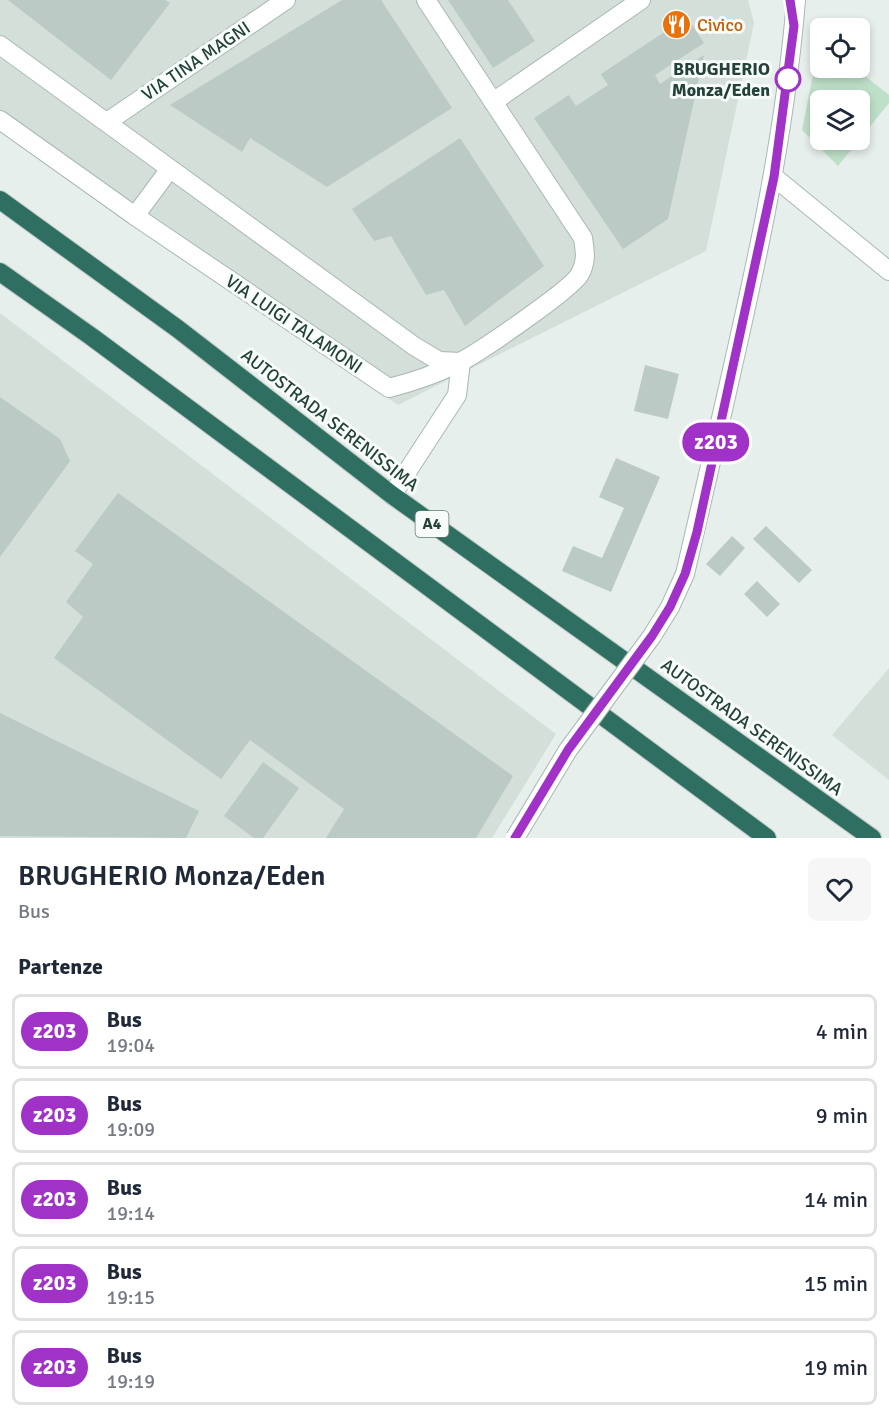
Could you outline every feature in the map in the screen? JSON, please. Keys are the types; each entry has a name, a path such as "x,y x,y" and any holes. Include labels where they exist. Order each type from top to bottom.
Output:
{"highway":[{"name":"AUTOSTRADA SERENISSIMA","path":"0,200 178,329 392,495 872,838"},
{"path":"0,272 92,337 767,838"}],"street":[{"name":"VIA TINA MAGNI","path":"107,123 286,0"},
{"name":"VIA LUIGI TALAMONI","path":"0,120 135,216 389,388 421,380 461,362 572,284 579,276 586,261 583,238 426,0"},
{"path":"493,102 641,0"},
{"path":"790,0 794,26"},
{"path":"515,838 568,750 652,636 670,607 685,574 697,532 774,177 796,0"},
{"path":"0,45 421,351 439,362 461,362 457,394 392,495"},
{"path":"135,216 169,170"},
{"path":"774,177 889,271"}],"shaded area":[{"path":"0,0 748,0 754,23 706,251 398,405 0,129"},
{"path":"0,313 556,734 492,838 0,838"},
{"path":"889,668 889,780 832,735"}],"green space":[{"path":"812,78 868,78 889,95 889,103 870,127 870,90 810,90"},
{"path":"810,90 810,138 802,130"},
{"path":"822,150 851,150 838,166"}],"building":[{"path":"8,0 165,0 170,3 111,80"},
{"path":"342,0 381,0 452,108 327,187 250,138 242,152 170,105"},
{"path":"448,0 508,0 535,41 493,68"},
{"path":"687,17 704,43 655,75 660,84 704,55 668,219 623,249 534,118 569,95 576,106 608,85 601,74"},
{"path":"460,138 544,266 465,326 444,290 426,295 391,236 374,241 352,209"},
{"path":"645,365 679,374 668,419 634,411"},
{"path":"0,397 60,439 70,461 0,557"},
{"path":"616,458 660,477 611,592 562,571 573,546 602,558 624,508 599,497"},
{"path":"118,493 513,776 476,838 326,838 344,809 250,740 221,779 54,658 83,617 66,602 93,564 75,551"},
{"path":"766,526 812,570 799,583 753,539"},
{"path":"732,536 745,548 720,576 706,564"},
{"path":"757,581 780,604 767,617 744,594"},
{"path":"0,713 199,811 186,838 0,836"},
{"path":"263,762 299,788 263,838 254,838 224,816"}],"bus line":[{"name":"z203","path":"515,838 568,750 652,636 670,607 685,574 697,532 774,177 794,26 790,0"}],"place":[{"name":"Civico","path":"676,25"},
{"name":"BRUGHERIO Monza/Eden","path":"788,79"}]}
